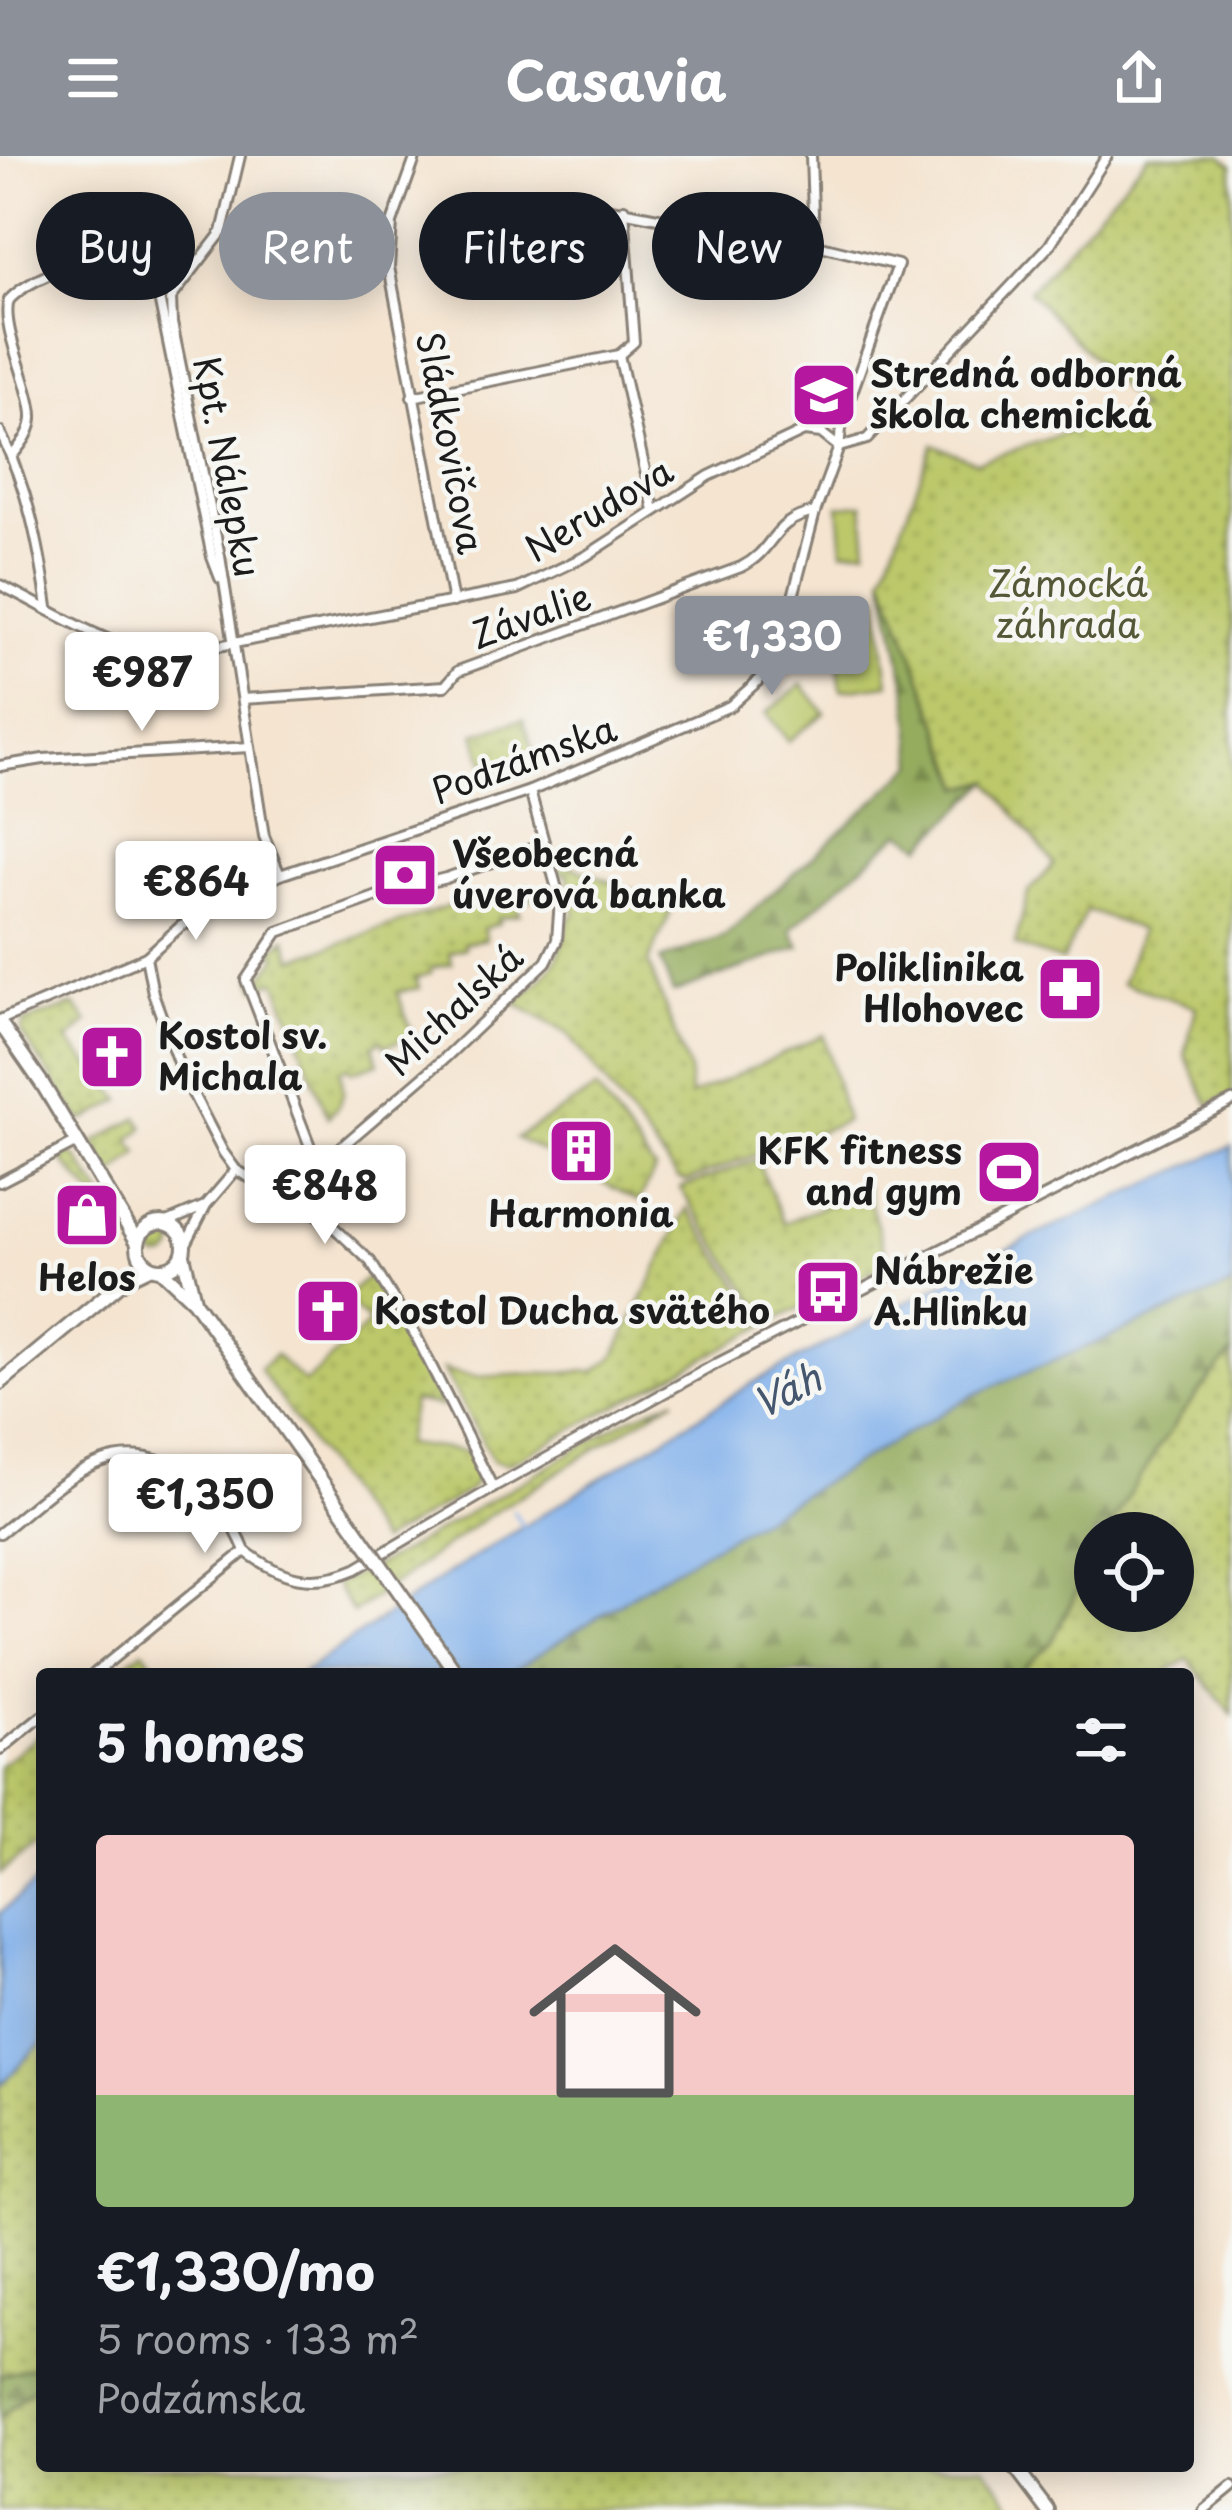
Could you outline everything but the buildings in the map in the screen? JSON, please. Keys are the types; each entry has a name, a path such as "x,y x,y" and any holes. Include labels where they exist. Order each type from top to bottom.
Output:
{"main road":[{"path":"0,1022 139,1249 194,1301 454,1668"},
{"path":"117,1207 181,1233 194,1301"},
{"path":"126,1279 143,1231 159,1223"},
{"path":"0,1383 126,1279 174,1265 184,1250"},
{"path":"1018,2472 1047,2510"}],"street":[{"name":"Kpt. Nálepku","path":"240,156 222,232 171,298 172,323 220,556 264,836 280,875"},
{"name":"Sládkovičova","path":"416,156 392,223 388,267 453,602"},
{"path":"811,156 812,192"},
{"path":"839,447 867,439 1012,287 1049,246 1107,156"},
{"name":"Podzámska","path":"0,1022 146,957 181,926 280,875 530,791 730,706 768,672 839,447 842,421 898,266 824,245"},
{"path":"195,264 201,261"},
{"path":"412,397 619,355 634,342 628,262"},
{"path":"12,456 25,441 32,416 1,321 8,301 36,283"},
{"path":"159,300 212,557 223,585"},
{"path":"619,355 654,509"},
{"name":"Nerudova","path":"0,585 152,654 171,655 517,589 586,556 709,476 804,431 821,434 839,447"},
{"path":"0,432 37,527 49,608"},
{"name":"Závalie","path":"243,699 445,686 458,671 741,567 755,560 793,517 815,512"},
{"path":"0,766 43,759 250,747"},
{"name":"Michalská","path":"290,1197 462,1042 553,952 560,900 530,791"},
{"path":"318,1167 246,980 278,932 545,844"},
{"path":"146,957 153,993 181,1071 236,1170 290,1197 347,1236 370,1261 416,1336 494,1488"},
{"path":"0,1533 85,1468 135,1456 168,1462 196,1481 236,1529 245,1552 273,1572 303,1582 332,1580 756,1343 1232,1102"},
{"path":"0,1182 77,1142"},
{"path":"184,1250 206,1205 236,1170"},
{"path":"159,1223 206,1205"},
{"path":"101,1668 245,1552"},
{"path":"0,1750 36,1721"},
{"path":"1204,2510 1232,2487"}],"green space":[{"name":"Zámocká záhrada","path":"1148,156 1222,156 1232,165 1232,1094 1209,1105 1185,1055 1196,1007 1122,983 1141,930 1087,910 1062,961 1015,945 1028,893 1054,864 990,782 964,789 883,576 933,444 976,462 1141,409 1029,291"},
{"path":"863,504 867,549 843,551 839,506"},
{"path":"883,576 963,788 989,781 922,846 901,832 791,929 800,947 673,993 660,960 725,936 915,764 908,695"},
{"path":"878,597 889,684 841,690 830,603"},
{"path":"802,684 825,713 788,741 766,713"},
{"path":"523,719 539,764 490,780 475,734"},
{"path":"562,852 567,864 651,898 671,912 648,962 689,1071 690,1096 824,1035 846,1121 686,1181 678,1178 568,1034 515,1003 552,966 569,918 575,915 567,873 562,874 556,856"},
{"path":"528,886 532,899 517,904 520,914 498,918 499,923 483,929 486,939 464,943 465,948 449,953 452,964 431,968 431,973 416,978 419,988 397,992 417,1047 410,1049 406,1039 385,1046 382,1041 373,1045 379,1063 351,1072 349,1067 340,1070 343,1096 328,1117 276,981 256,988 252,978 261,979 278,956 272,951 286,938 293,959 455,904 457,908"},
{"path":"74,1005 88,1022 68,1041 122,1100 85,1120 21,1033 24,1022"},
{"path":"596,1089 655,1170 639,1201 516,1138"},
{"path":"138,1117 144,1128 130,1140 139,1153 113,1176 94,1143"},
{"path":"69,1152 124,1229 120,1233 59,1156"},
{"path":"757,1160 784,1223 866,1188 888,1263 770,1323 680,1188"},
{"path":"687,1208 766,1325 508,1464 493,1461 443,1370 476,1377 595,1371 614,1357"},
{"path":"161,1232 171,1235 171,1255 161,1258 151,1255 148,1245 151,1235"},
{"path":"369,1276 442,1406 413,1401 405,1444 471,1452 477,1474 475,1484 465,1493 380,1542 259,1369 275,1355 305,1383 370,1323 344,1298"},
{"path":"1232,1285 1232,1353 1164,1439 1119,1512 1074,1512 1074,1598 1051,1643 1024,1668 517,1668 662,1576 973,1395"},
{"path":"1232,1353 1232,1715 1188,1659 1172,1668 1024,1668 1051,1643 1074,1598 1074,1632 1194,1632 1194,1512 1119,1512 1164,1439"},
{"path":"676,1398 485,1518 353,1613 335,1585 399,1554 626,1420"},
{"path":"143,1650 157,1668 120,1668"},
{"path":"36,1737 36,1845 0,1874 0,1766"},
{"path":"36,2048 36,2366 0,2375 0,2086"},
{"path":"36,2366 36,2385 0,2418 0,2375"},
{"path":"36,2385 36,2472 989,2472 1019,2510 0,2510 0,2418"}],"water":[{"name":"Váh","path":"1232,1146 1232,1285 973,1395 662,1576 517,1668 310,1668 447,1574 754,1382 1025,1240"},
{"path":"36,1882 36,2048 0,2086 0,1913"}],"waterway":[{"path":"513,1511 523,1526"}],"place":[{"name":"Stredná odborná škola chemická","path":"824,395"},
{"name":"Všeobecná úverová banka","path":"405,875"},
{"name":"Poliklinika Hlohovec","path":"1070,989"},
{"name":"Kostol sv. Michala","path":"112,1057"},
{"name":"Harmonia","path":"581,1151"},
{"name":"KFK fitness and gym","path":"1009,1172"},
{"name":"Helos","path":"87,1215"},
{"name":"Nábrežie A.Hlinku","path":"828,1292"},
{"name":"Kostol Ducha svätého","path":"328,1311"}]}
